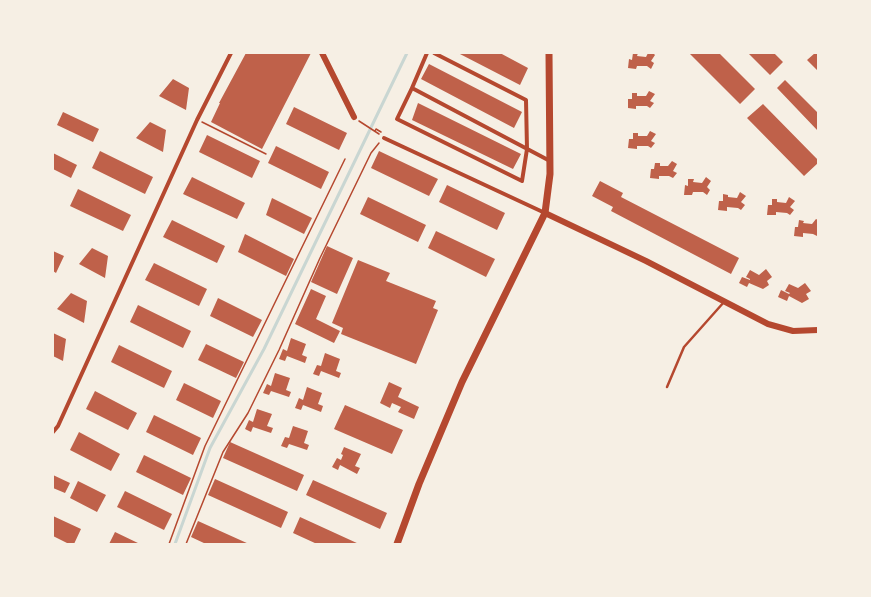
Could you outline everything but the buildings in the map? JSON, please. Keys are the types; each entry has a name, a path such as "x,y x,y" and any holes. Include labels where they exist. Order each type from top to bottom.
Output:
{"main road":[{"path":"397,544 419,484 462,382 545,212 550,174 548,53"}],"street":[{"path":"53,432 58,426 197,120 231,53"},
{"path":"322,53 354,117"},
{"path":"427,53 397,119 522,181 527,149 526,100 434,53"},
{"path":"412,88 550,161"},
{"path":"384,138 545,212 646,261 768,324 793,331 818,330"}],"lane":[{"path":"667,387 684,347 724,301"}],"path":[{"path":"186,544 223,452 248,414 280,350 320,258 371,153 384,138 354,117"},
{"path":"197,120 266,154"},
{"path":"169,544 205,446 345,159"}],"waterway":[{"path":"175,544 210,448 264,349 407,53"}]}
